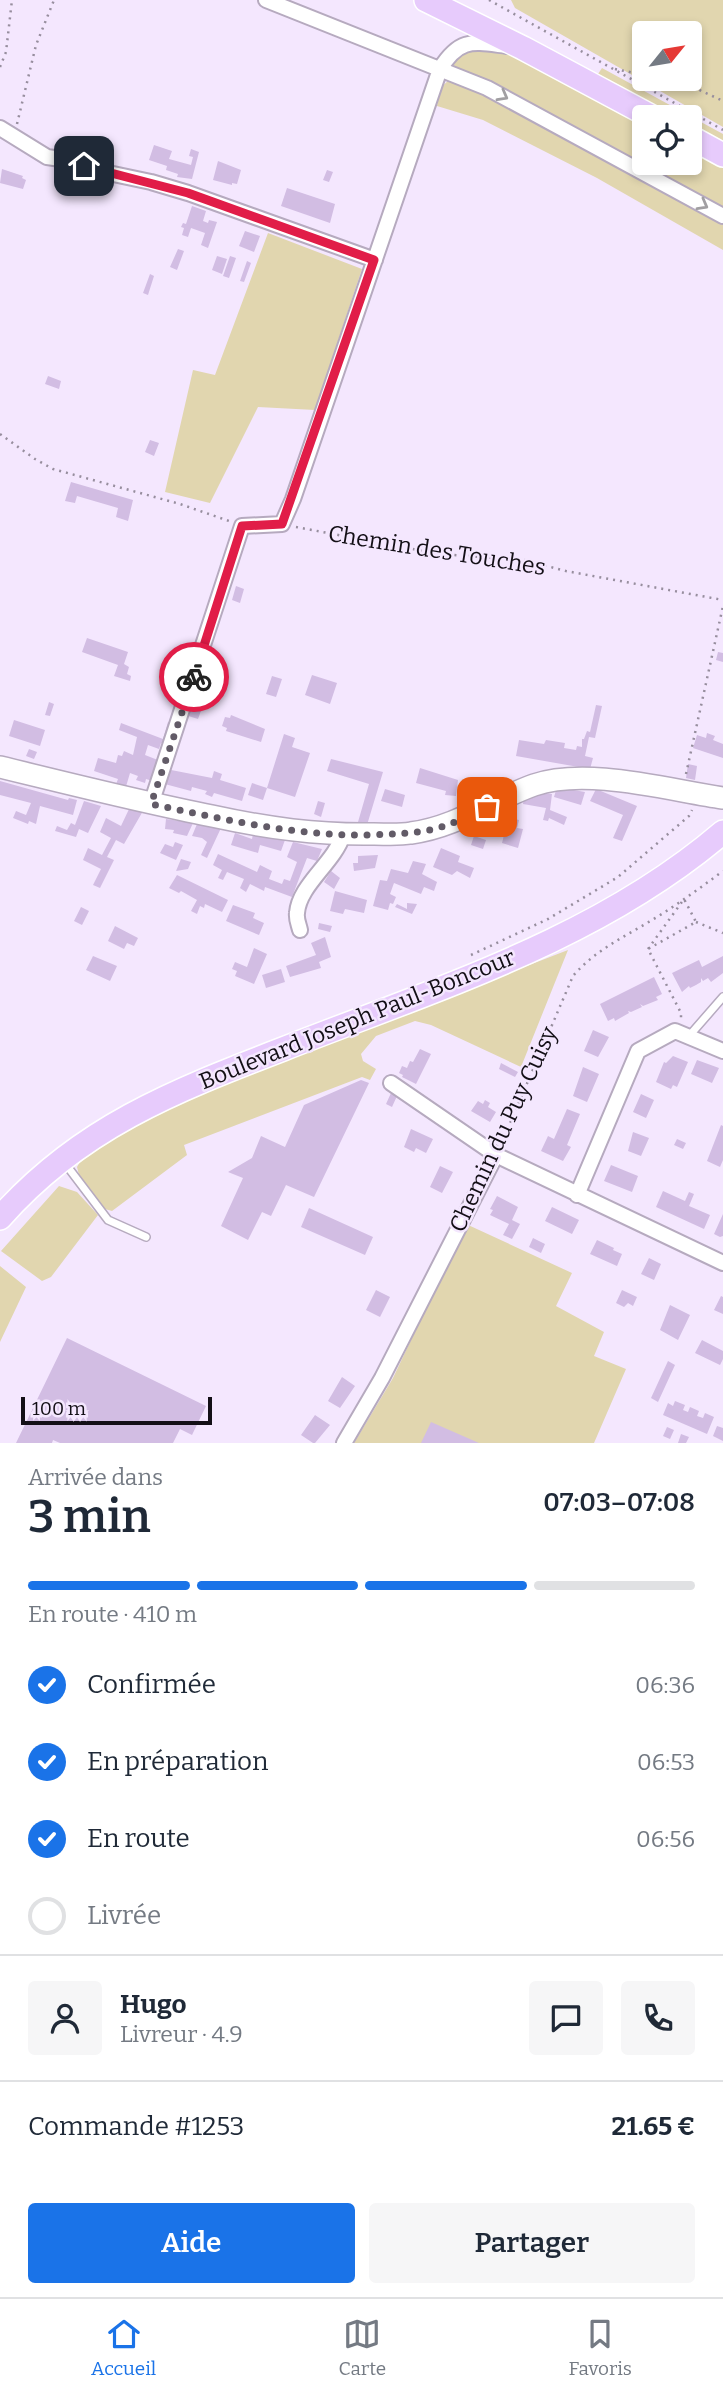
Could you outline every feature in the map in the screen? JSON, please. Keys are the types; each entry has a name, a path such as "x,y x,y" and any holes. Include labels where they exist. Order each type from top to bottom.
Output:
{"main road":[{"path":"426,0 632,106"},
{"path":"702,144 723,155"},
{"name":"Boulevard Joseph Paul-Boncour","path":"0,1219 14,1202 61,1159 133,1113 193,1085 473,975 573,932 647,889 723,832"}],"street":[{"path":"266,0 487,88 723,216"},
{"path":"151,804 242,526 282,524 440,69 450,53 460,46 473,43 523,48"},
{"path":"0,128 47,157 68,160 99,171 188,193 374,260"},
{"path":"0,767 151,804 277,830 343,835 410,834 439,828 464,819 511,794 555,780 606,780 723,798"},
{"path":"300,930 296,915 300,899 339,847 343,835"},
{"path":"577,1195 638,1051 682,1034 723,1051"},
{"path":"391,1083 496,1155 723,1263"},
{"name":"Chemin du Puy Cuisy","path":"344,1443 382,1378 496,1155"}],"lane":[{"path":"682,1034 723,998"},
{"path":"61,1159 108,1220 146,1237"}],"path":[{"path":"0,67 6,52 12,0"},
{"path":"16,136 21,102 36,45 54,0"},
{"path":"489,0 723,130"},
{"path":"611,68 632,72"},
{"path":"702,91 723,101"},
{"path":"0,433 53,469 180,504 242,526"},
{"name":"Chemin des Touches","path":"282,524 439,554 524,560 566,571 723,600"},
{"path":"472,955 548,919 618,877 690,816 689,793 723,606"},
{"name":"Chemin du Puy Cuisy","path":"496,1155 573,976 601,951 723,871"},
{"path":"648,949 684,899 696,922 723,933"},
{"path":"648,949 696,922"},
{"path":"648,949 681,1013 682,1034"}],"shaded area":[{"path":"511,0 723,0 723,127 702,115 702,105 685,105 660,91 702,91 702,21 632,21 632,75 515,8"},
{"path":"486,49 511,53 632,116 632,162 456,68 451,63 454,56 468,50"},
{"path":"602,68 632,84 632,91 644,91 670,105 641,105 594,80"},
{"path":"459,80 632,172 632,175 638,175 723,220 723,250 597,178 483,120 437,106 440,88 448,81"},
{"path":"702,123 723,134 723,150 702,139"},
{"path":"702,153 723,164 723,211 656,175 702,175"},
{"path":"268,233 362,269 315,410 258,407 210,503 165,492 193,370 215,375"},
{"path":"568,950 521,1067 431,1025 415,1021 376,1036 361,1054 363,1061 376,1069 370,1080 362,1077 184,1145 187,1155 112,1211 105,1209 79,1175 77,1167 81,1160 107,1141 160,1112 224,1084"},
{"path":"59,1186 77,1192 98,1215 51,1277 42,1281 1,1251"},
{"path":"466,1224 572,1273 556,1306 604,1332 594,1356 626,1369 594,1443 354,1443 393,1378"},
{"path":"0,1266 26,1287 0,1342"}],"building":[{"path":"154,145 172,151 169,159 191,165 191,149 199,152 192,179 177,177 178,174 166,170 167,166 149,160"},
{"path":"218,161 241,170 237,184 213,180"},
{"path":"2,169 23,176 26,180 23,189 0,183"},
{"path":"327,170 333,172 329,182 323,180"},
{"path":"287,188 335,204 330,223 281,206"},
{"path":"192,206 206,211 203,221 217,222 208,248 201,245 205,233 191,228 188,237 182,235 184,228 181,227 183,223 186,224"},
{"path":"245,231 260,236 254,252 239,246"},
{"path":"178,249 184,251 177,270 170,267"},
{"path":"217,256 227,259 222,274 212,270"},
{"path":"230,256 236,258 229,278 223,276"},
{"path":"247,261 251,263 244,282 240,281"},
{"path":"150,274 154,276 148,295 143,293"},
{"path":"48,376 61,381 59,389 45,384"},
{"path":"150,440 159,443 154,456 145,452"},
{"path":"71,482 133,500 128,521 116,517 118,508 77,496 75,503 65,501"},
{"path":"236,586 244,589 240,603 232,600"},
{"path":"87,638 128,652 124,664 129,667 127,674 131,676 130,681 114,676 118,665 82,652"},
{"path":"718,652 723,653 723,662 716,660"},
{"path":"312,675 337,683 330,704 305,695"},
{"path":"272,676 282,679 276,697 266,694"},
{"path":"206,686 215,689 211,701 202,698"},
{"path":"49,702 54,704 50,716 45,715"},
{"path":"189,704 202,708 198,719 185,715"},
{"path":"596,705 602,706 595,738 589,737 585,756 593,758 590,769 516,756 519,740 544,744 546,740 565,743 564,748 576,750 577,746 582,747 582,739 587,731 590,732"},
{"path":"231,715 265,729 261,742 226,731 227,728 222,726 225,717 230,718"},
{"path":"14,720 45,730 40,746 9,736"},
{"path":"168,722 175,724 166,745 161,743 159,749 148,745 145,755 163,762 156,782 136,780 138,776 130,773 125,790 115,787 118,779 94,771 98,758 116,763 118,755 122,756 124,751 133,755 137,737 119,730 121,723 163,739"},
{"path":"707,733 715,736 713,740 723,744 723,758 693,748 697,735 706,738"},
{"path":"284,734 295,738 292,747 310,753 295,797 267,788"},
{"path":"29,749 37,752 34,759 26,756"},
{"path":"331,759 383,772 367,825 358,822 369,784 327,771"},
{"path":"688,764 697,766 695,780 686,778"},
{"path":"420,768 458,780 456,796 445,795 446,791 416,783"},
{"path":"166,769 212,778 214,771 222,774 220,780 246,788 242,801 214,793 212,797 205,794 207,791 192,787 191,791 161,783"},
{"path":"0,781 68,800 77,800 73,815 40,806 36,824 13,818 16,811 26,815 31,803 0,795"},
{"path":"252,783 267,788 263,800 248,795"},
{"path":"557,787 585,792 581,805 554,797"},
{"path":"385,789 405,795 402,807 381,801"},
{"path":"596,789 637,806 622,841 613,838 623,815 590,801"},
{"path":"530,792 552,794 550,810 567,817 564,825 549,818 548,821 543,820 546,808 523,804 524,798"},
{"path":"84,801 101,806 88,833 79,829 76,837 55,831 57,826 67,830 71,823 75,825"},
{"path":"318,801 325,803 321,817 314,814"},
{"path":"130,807 143,811 124,844 116,840 107,857 114,860 100,888 93,885 101,869 83,860 88,848 102,855 111,838 100,832 106,818 121,826"},
{"path":"497,815 519,820 517,828 523,829 518,848 502,843 505,831 493,828"},
{"path":"166,819 193,823 187,836 165,829"},
{"path":"197,824 221,828 207,858 201,855 207,842 192,836"},
{"path":"235,833 252,839 253,834 285,840 281,851 260,845 258,853 231,845"},
{"path":"474,836 486,840 483,849 471,845"},
{"path":"175,842 183,845 176,860 160,853 165,844 173,847"},
{"path":"293,842 322,849 317,861 307,858 292,897 265,887 264,891 250,884 246,892 240,888 244,879 227,872 223,880 218,878 222,870 213,865 218,854 257,872 260,865 272,871 269,879 282,884 284,879 290,881 297,862 287,857"},
{"path":"441,848 460,856 458,862 474,868 470,878 457,871 452,875 433,867"},
{"path":"378,855 375,868 354,871 353,863 358,863 358,856"},
{"path":"181,859 191,862 188,869 176,871"},
{"path":"413,861 426,864 422,874 437,882 434,891 424,887 421,894 394,883 390,894 396,897 388,910 373,906 380,880 387,881 391,869 408,873"},
{"path":"331,871 340,878 334,889 324,882"},
{"path":"177,875 228,900 222,912 205,904 204,908 200,906 197,914 191,911 197,900 169,888"},
{"path":"335,891 367,900 364,913 345,909 343,914 330,911"},
{"path":"407,903 417,904 412,914 395,907 397,904 407,909"},
{"path":"233,905 255,913 253,918 264,923 259,935 226,921"},
{"path":"81,907 89,911 82,925 74,921"},
{"path":"319,923 332,926 330,932 318,929"},
{"path":"115,926 138,938 134,946 127,943 124,949 108,941"},
{"path":"325,937 331,957 319,962 321,968 290,977 286,966 316,955 311,943"},
{"path":"254,948 267,954 254,984 235,976 237,971 232,969 235,962 247,967"},
{"path":"93,956 117,966 110,981 86,970"},
{"path":"723,956 723,973 711,982 708,978 703,981 701,978 701,982 682,992 672,973 699,960 702,967"},
{"path":"281,969 285,982 266,988 262,975"},
{"path":"654,977 662,994 656,997 658,1000 643,1006 640,1004 642,1007 628,1011 629,1013 615,1021 614,1018 608,1021 600,1004"},
{"path":"593,1030 609,1037 598,1057 584,1051"},
{"path":"420,1049 431,1054 416,1084 399,1073 402,1066 407,1068 410,1061 413,1062"},
{"path":"673,1056 688,1062 677,1087 673,1085 671,1089 656,1082 664,1062"},
{"path":"697,1060 719,1068 712,1083 691,1074"},
{"path":"501,1063 518,1072 515,1077 499,1069"},
{"path":"583,1067 599,1074 587,1102 573,1096"},
{"path":"361,1080 369,1083 314,1197 286,1185 271,1216 262,1212 248,1240 221,1226 243,1178 228,1172 252,1158 261,1136 285,1147 304,1105"},
{"path":"391,1093 397,1096 392,1107 386,1104"},
{"path":"641,1094 654,1100 646,1118 633,1112"},
{"path":"485,1100 490,1103 488,1107 496,1112 490,1122 471,1111 478,1101 483,1104"},
{"path":"567,1109 580,1114 567,1145 571,1147 563,1161 541,1151 548,1136 554,1139"},
{"path":"721,1125 723,1160 720,1167 707,1161"},
{"path":"411,1129 433,1139 426,1153 416,1148 414,1152 404,1147"},
{"path":"633,1132 649,1138 641,1156 628,1151"},
{"path":"677,1139 686,1143 683,1149 674,1145"},
{"path":"611,1165 638,1176 632,1192 604,1181"},
{"path":"440,1166 453,1172 442,1193 430,1187"},
{"path":"663,1191 685,1201 689,1192 694,1194 689,1206 710,1215 704,1229 656,1207"},
{"path":"497,1196 518,1207 512,1220 520,1224 512,1239 503,1235 509,1224 490,1215"},
{"path":"552,1207 579,1220 572,1234 545,1221"},
{"path":"309,1208 373,1237 365,1255 301,1227"},
{"path":"723,1214 723,1236 720,1237 714,1234"},
{"path":"533,1238 545,1244 541,1253 529,1247"},
{"path":"597,1240 622,1254 617,1266 590,1254"},
{"path":"649,1258 661,1264 654,1280 641,1274"},
{"path":"376,1290 390,1297 380,1317 366,1310"},
{"path":"622,1290 637,1297 633,1306 628,1303 624,1307 616,1303"},
{"path":"721,1296 723,1297 723,1314 714,1310"},
{"path":"670,1305 690,1315 678,1340 660,1330"},
{"path":"67,1338 206,1406 192,1435 180,1429 173,1443 60,1443 53,1440 52,1443 16,1443"},
{"path":"702,1340 723,1351 720,1365 695,1353"},
{"path":"668,1361 675,1365 658,1402 651,1398"},
{"path":"342,1377 355,1386 340,1408 328,1401"},
{"path":"675,1401 685,1405 683,1410 688,1412 690,1407 699,1411 697,1416 703,1418 705,1413 714,1417 707,1434 663,1415 668,1403 673,1406"},
{"path":"315,1415 330,1425 313,1443 301,1435"},
{"path":"431,1422 479,1443 421,1443"},
{"path":"717,1426 723,1428 723,1441 713,1436"},
{"path":"667,1427 674,1430 670,1439 663,1436"},
{"path":"681,1434 689,1437 686,1443 678,1443"}],"way so far":[{"path":"194,677 151,804 277,830 330,835 410,834 439,828 487,807"}],"route":[{"path":"84,166 188,193 374,260 293,499 282,524 242,526 194,677"}]}
